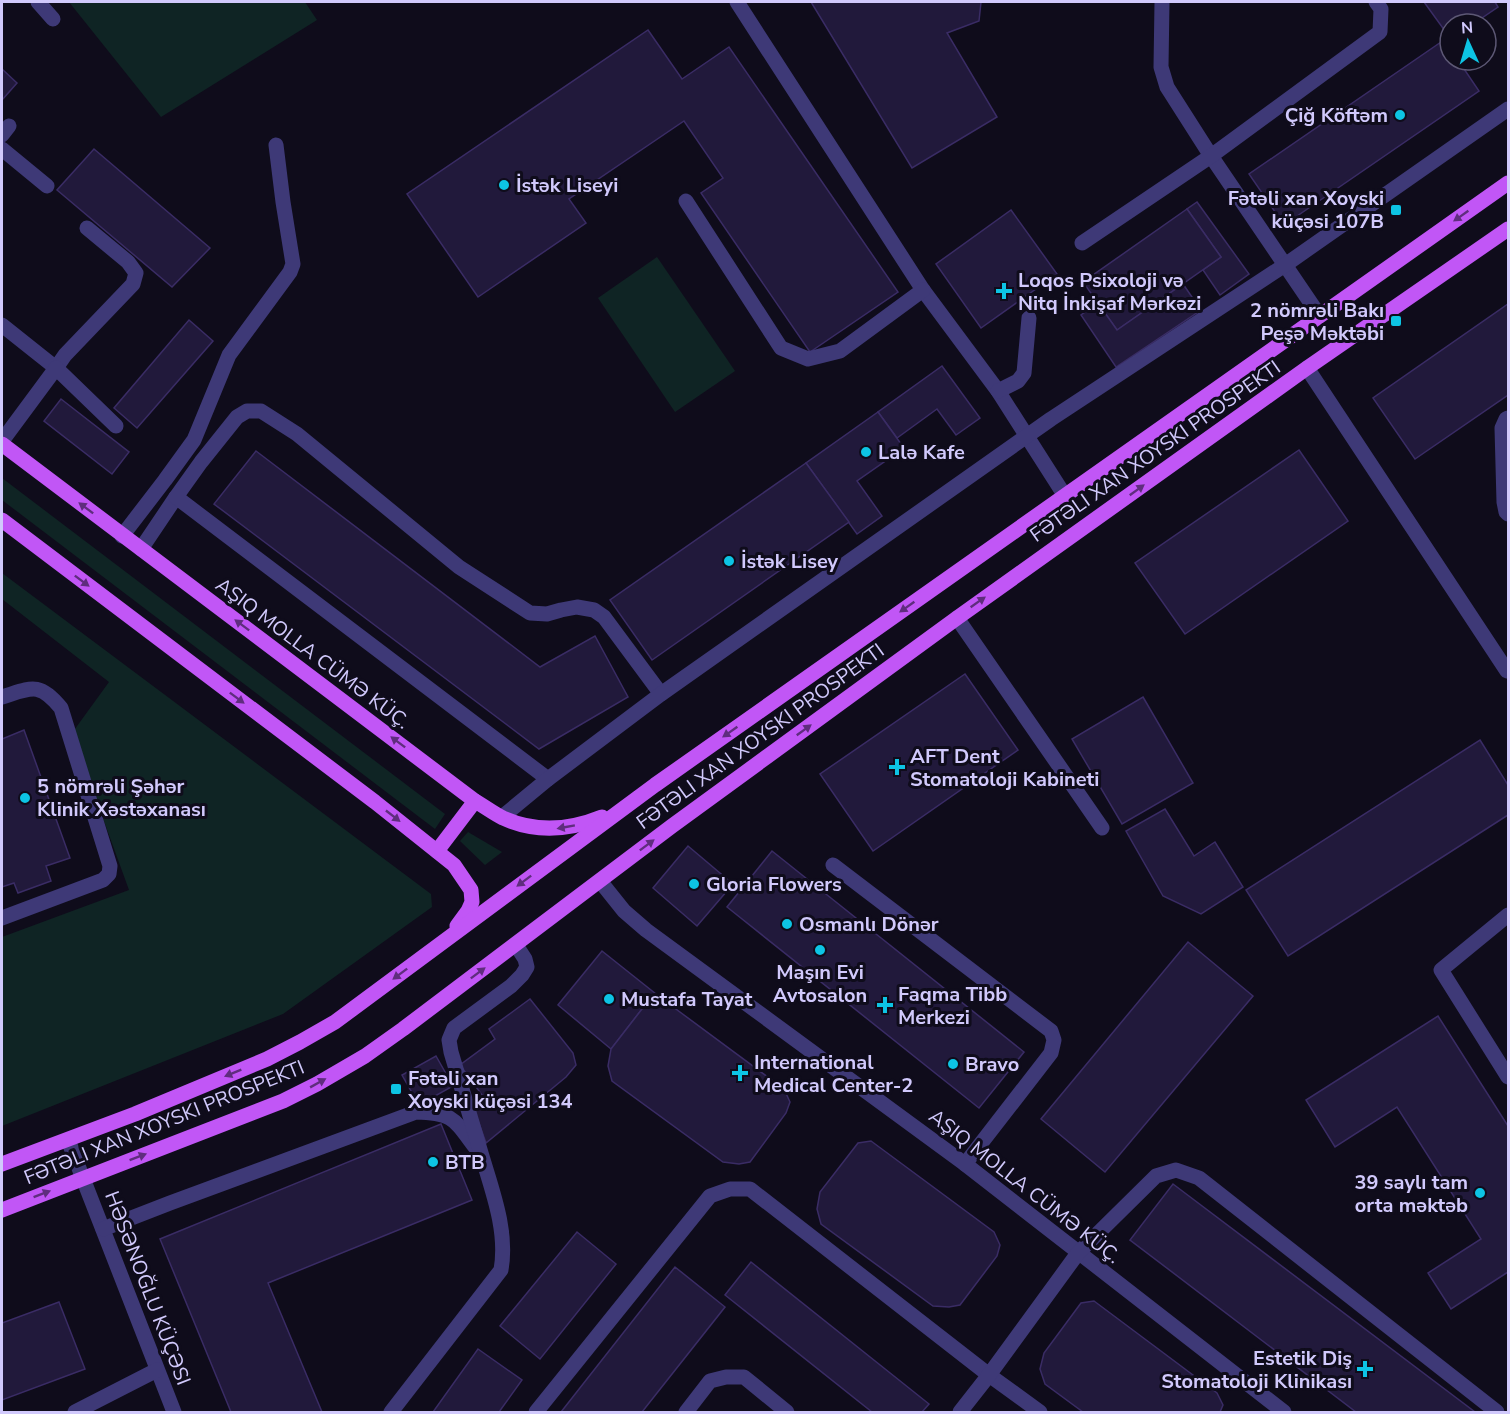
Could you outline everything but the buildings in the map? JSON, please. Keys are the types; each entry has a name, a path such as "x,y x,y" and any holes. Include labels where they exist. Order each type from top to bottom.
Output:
{"main road":[{"name":"FƏTƏLI XAN XOYSKI PROSPEKTI","path":"2,1164 135,1114 267,1059 335,1022 622,809 1509,183"},
{"name":"FƏTƏLI XAN XOYSKI PROSPEKTI","path":"2,1210 283,1101 365,1056 957,618 1307,368 1509,229"},
{"path":"2,442 122,536 475,801 502,817 519,824 560,829 589,822 622,809"},
{"path":"2,520 454,865 471,890 472,902 447,939"},
{"path":"437,851 475,801"}],"street":[{"path":"38,2 53,19"},
{"path":"737,2 923,290 998,391 1065,496"},
{"path":"1162,2 1161,67 1167,87 1319,315"},
{"path":"1082,243 1211,156 1380,32 1381,9 1376,2"},
{"path":"502,817 548,779 661,694 1027,436 1285,265 1509,109"},
{"path":"122,536 194,440 229,355 290,272 293,264 276,145"},
{"path":"2,149 47,186"},
{"path":"686,201 781,348 808,359 840,351 923,290"},
{"path":"2,442 65,354 133,284 135,273 128,262 87,228"},
{"path":"998,391 1018,381 1024,373 1029,318"},
{"path":"2,325 56,368 116,426"},
{"path":"1307,368 1507,671"},
{"path":"141,549 176,497 237,417 247,411 261,411 297,434 459,567 530,613 547,614 577,607 594,610 604,617 661,694"},
{"path":"1509,418 1506,419 1502,428 1504,502 1506,512 1509,514"},
{"path":"176,497 548,779"},
{"path":"957,618 1102,828"},
{"path":"2,697 33,688 50,695 60,708 110,866 109,874 103,880 2,918"},
{"path":"833,865 1051,1031 1054,1040 1051,1053 965,1164"},
{"path":"600,881 624,911 646,930 965,1164 1284,1413"},
{"path":"1509,915 1442,970 1509,1077"},
{"path":"391,1413 501,1270 504,1254 498,1216 449,1040 454,1028 511,986 522,975 527,967 516,945"},
{"path":"104,1229 416,1112 437,1113 455,1120 482,1156"},
{"name":"HƏSƏNOĞLU KÜÇƏSI","path":"68,1140 174,1413"},
{"path":"960,1413 1078,1253 1156,1176 1176,1170 1199,1178 1497,1413"},
{"path":"536,1413 710,1196 730,1190 750,1189 1041,1413"},
{"path":"75,1413 157,1370"},
{"path":"687,1413 710,1381 726,1377 744,1377 788,1413"}],"green space":[{"path":"69,2 305,2 317,20 161,117"},
{"path":"657,257 735,371 675,412 598,298"},
{"path":"2,478 445,814 435,829 2,500"},
{"path":"2,573 431,894 432,907 283,1014 2,1126 2,937 129,890 72,733 109,682 2,599"},
{"path":"468,832 502,852 485,865 460,841"}],"place":[{"name":"Çiğ Köftəm","path":"1400,115"},
{"name":"İstək Liseyi","path":"504,185"},
{"name":"Fətəli xan Xoyski küçəsi 107B","path":"1396,210"},
{"name":"Loqos Psixoloji və Nitq İnkişaf Mərkəzi","path":"1004,291"},
{"name":"2 nömrəli Bakı Peşə Məktəbi","path":"1396,321"},
{"name":"Lalə Kafe","path":"866,452"},
{"name":"İstək Lisey","path":"729,561"},
{"name":"AFT Dent Stomatoloji Kabineti","path":"897,767"},
{"name":"5 nömrəli Şəhər Klinik Xəstəxanası","path":"25,798"},
{"name":"Gloria Flowers","path":"694,884"},
{"name":"Osmanlı Dönər","path":"787,924"},
{"name":"Maşın Evi Avtosalon","path":"820,950"},
{"name":"Mustafa Tayat","path":"609,999"},
{"name":"Faqma Tibb Merkezi","path":"885,1005"},
{"name":"Bravo","path":"953,1064"},
{"name":"International Medical Center-2","path":"740,1073"},
{"name":"Fətəli xan Xoyski küçəsi 134","path":"396,1089"},
{"name":"BTB","path":"433,1162"},
{"name":"39 saylı tam orta məktəb","path":"1480,1193"},
{"name":"Estetik Diş Stomatoloji Klinikası","path":"1365,1369"}]}
